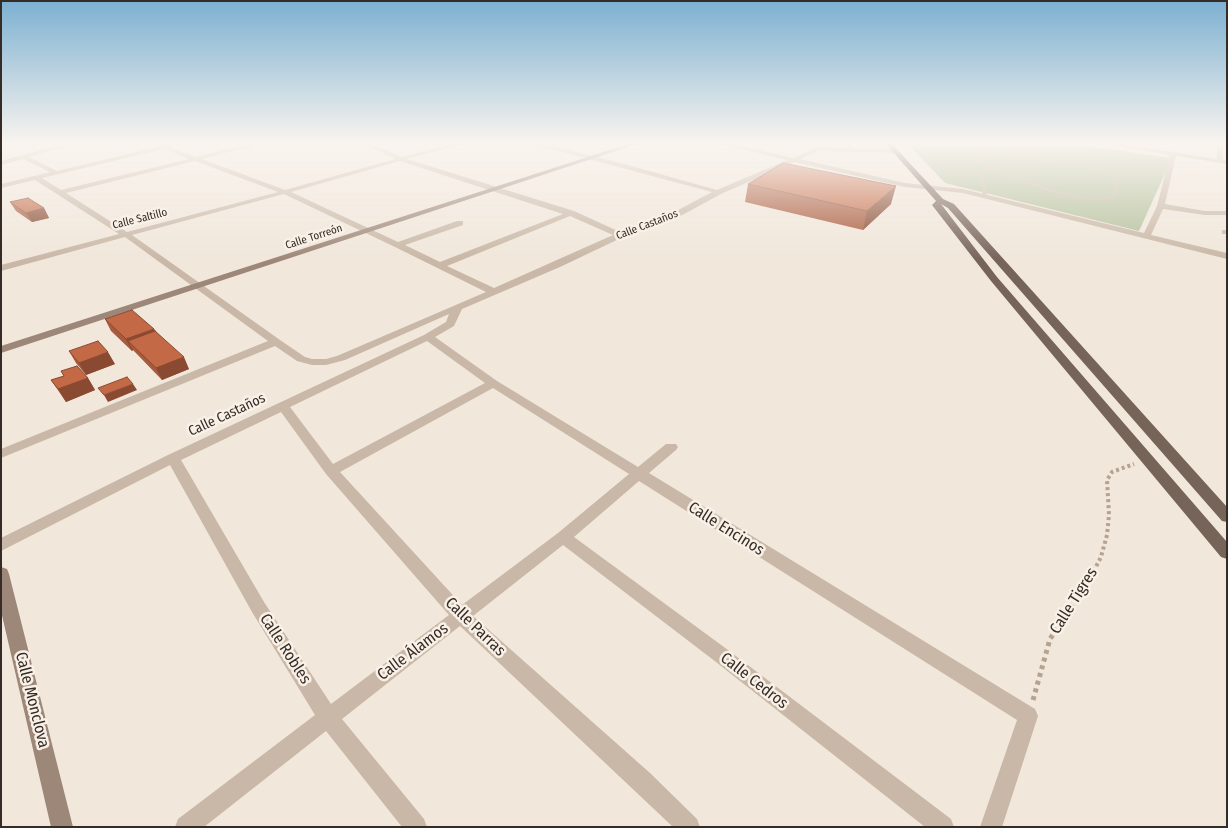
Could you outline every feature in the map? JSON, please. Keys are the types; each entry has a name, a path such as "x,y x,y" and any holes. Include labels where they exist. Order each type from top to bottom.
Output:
{"main road":[{"path":"923,183 940,201 951,206 1227,517"},
{"path":"940,201 936,206 994,279 1227,553"}],"street":[{"path":"1,186 16,183"},
{"path":"43,183 125,234 276,342"},
{"path":"58,193 100,183"},
{"path":"260,183 285,192 398,244 494,292"},
{"name":"Calle Saltillo","path":"1,268 318,183"},
{"path":"476,183 571,213 620,235"},
{"name":"Calle Torreón","path":"1,350 516,183"},
{"path":"683,183 718,192"},
{"name":"Calle Castaños","path":"276,342 301,359 312,362 326,362 341,358 620,235 670,218 718,192 740,183"},
{"path":"894,183 963,191 1227,256"},
{"path":"1147,236 1161,206 1166,183"},
{"path":"1161,206 1205,213 1227,213"},
{"path":"439,266 571,213"},
{"path":"398,244 460,223"},
{"name":"Calle Castaños","path":"1,545 173,458 428,337 450,324 458,307"},
{"name":"Calle Encinos","path":"428,337 492,383 1028,716"},
{"path":"1,454 276,342"},
{"path":"331,472 492,383"},
{"name":"Calle Parras","path":"283,406 331,472 461,616 689,827"},
{"name":"Calle Álamos","path":"186,827 563,537 671,447"},
{"name":"Calle Robles","path":"173,458 258,607 328,716 416,827"},
{"name":"Calle Cedros","path":"563,537 722,656 943,827"},
{"name":"Calle Monclova","path":"1,574 62,827"},
{"path":"991,827 1028,716"}],"lane":[{"path":"983,183 985,196"},
{"path":"1029,183 1072,196 1104,199 1112,198 1117,189 1116,183"}],"path":[{"name":"Calle Tigres","path":"1028,716 1050,639 1089,580 1101,557 1110,515 1107,480 1112,472 1126,465 1152,464"}],"green space":[{"path":"945,183 1161,183 1139,231"}],"building":[{"path":"879,183 896,186 867,211 748,184"},
{"path":"28,198 44,208 26,213 10,202"},
{"path":"132,310 154,329 126,339 105,319"},
{"path":"155,331 184,357 156,368 128,341"},
{"path":"98,341 108,352 79,363 69,351"},
{"path":"77,366 88,378 58,389 51,380 64,376 61,371"},
{"path":"127,377 133,384 104,395 98,388"}]}
